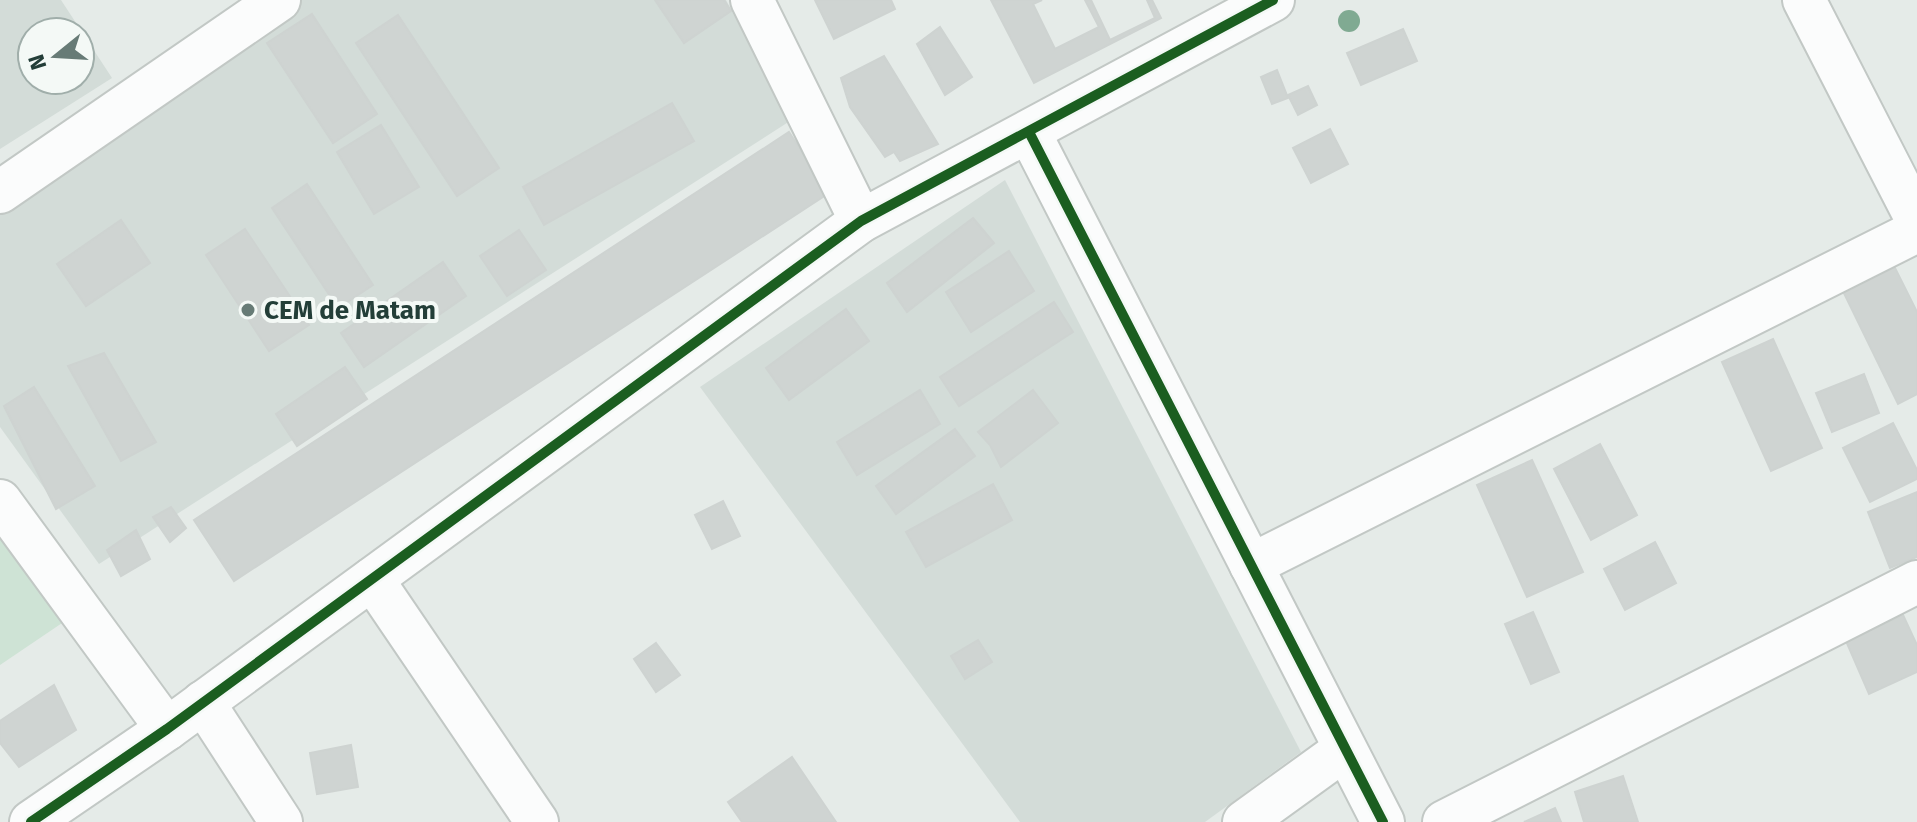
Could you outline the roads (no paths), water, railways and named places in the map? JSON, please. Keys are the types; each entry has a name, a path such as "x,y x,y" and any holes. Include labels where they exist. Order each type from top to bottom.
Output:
{"street":[{"path":"0,192 279,0"},
{"path":"752,0 861,221"},
{"path":"31,822 167,729 861,221 1273,0"},
{"path":"1804,0 1917,220"},
{"path":"1029,132 1383,822"},
{"path":"1251,565 1917,231"},
{"path":"0,501 167,729"},
{"path":"372,579 537,822"},
{"path":"1444,822 1917,582"},
{"path":"203,702 281,822"},
{"path":"1244,822 1345,749"}],"place":[{"name":"CEM de Matam","path":"248,310"}]}
